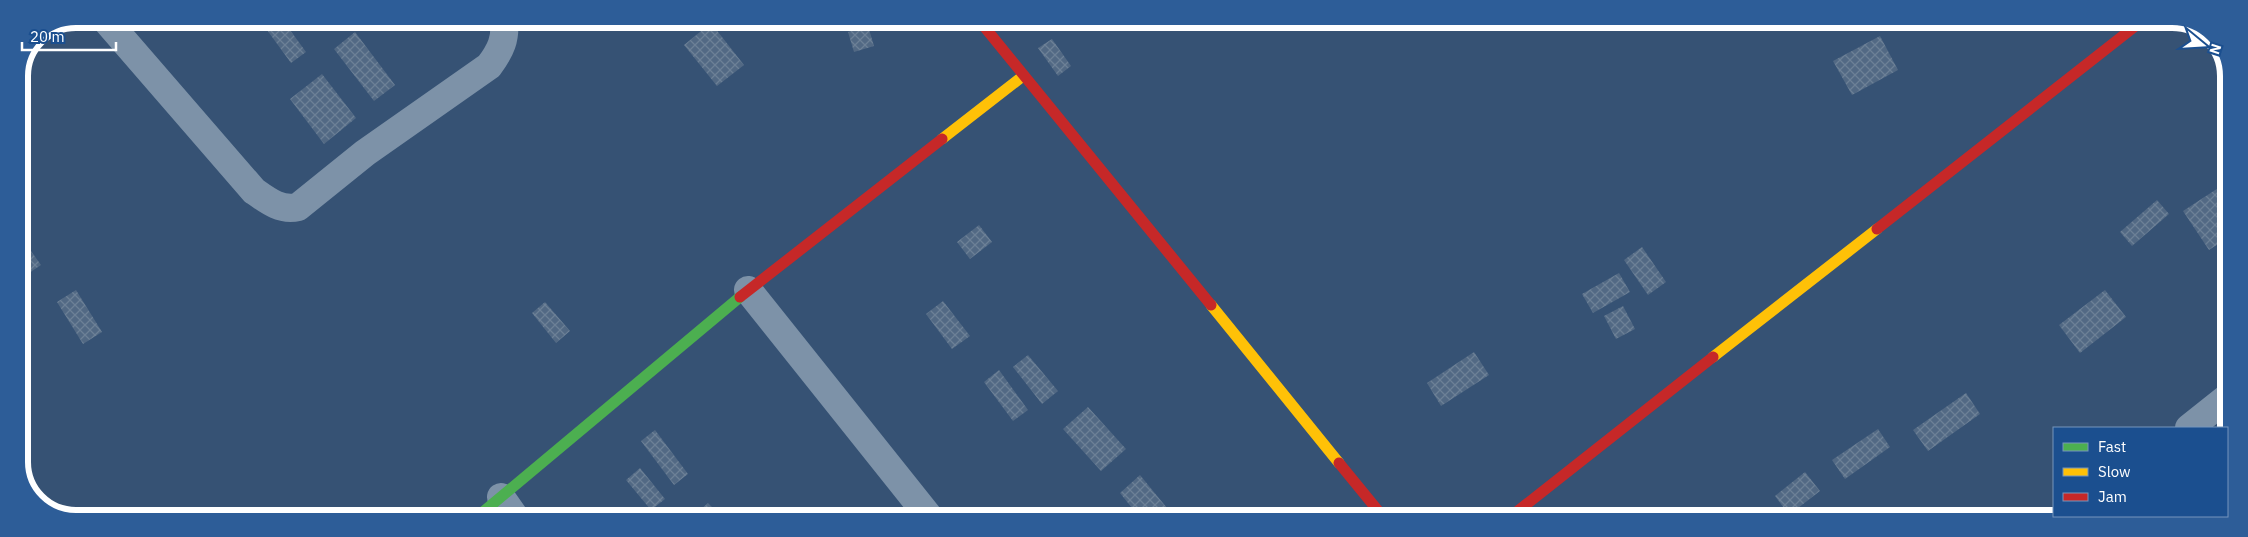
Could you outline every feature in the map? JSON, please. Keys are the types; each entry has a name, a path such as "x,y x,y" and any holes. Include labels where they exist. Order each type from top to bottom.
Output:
{"street":[{"path":"113,28 254,191 275,206 290,209 298,207 365,153 489,66 501,50 506,34 505,28"},
{"path":"985,28 1377,510"},
{"path":"1519,510 2133,28"},
{"path":"508,507 748,290 1024,76"},
{"path":"748,290 924,510"},
{"path":"2190,427 2220,403"}],"building":[{"path":"266,28 289,28 306,52 291,63"},
{"path":"705,28 715,28 744,65 717,86 684,45"},
{"path":"869,28 874,46 854,52 848,32"},
{"path":"355,32 395,85 374,101 334,49"},
{"path":"1880,36 1898,70 1852,95 1833,61"},
{"path":"1052,39 1071,66 1058,76 1038,48"},
{"path":"322,74 356,118 324,144 290,99"},
{"path":"2220,187 2220,243 2209,250 2183,211"},
{"path":"2157,200 2169,214 2132,246 2120,232"},
{"path":"979,225 992,242 970,259 957,242"},
{"path":"28,247 41,265 28,274"},
{"path":"1642,247 1666,282 1648,295 1624,260"},
{"path":"1619,273 1630,292 1593,313 1582,294"},
{"path":"76,290 102,332 83,344 57,302"},
{"path":"2105,290 2126,317 2080,353 2059,325"},
{"path":"943,301 970,336 952,349 926,314"},
{"path":"545,302 570,331 556,343 532,313"},
{"path":"1623,306 1635,329 1616,339 1604,316"},
{"path":"1474,352 1489,375 1441,406 1427,383"},
{"path":"1028,355 1058,391 1042,404 1013,367"},
{"path":"999,370 1028,410 1013,421 984,382"},
{"path":"1966,393 1980,414 1928,451 1913,430"},
{"path":"1088,407 1126,449 1101,471 1063,429"},
{"path":"1878,429 1890,447 1845,479 1832,460"},
{"path":"655,430 688,474 674,485 641,441"},
{"path":"640,468 665,499 651,510 626,480"},
{"path":"1805,472 1820,491 1795,510 1785,510 1775,496"},
{"path":"1140,475 1167,508 1165,510 1134,510 1120,493"},
{"path":"708,503 715,510 700,510"}],"traffic: fast":[{"path":"485,510 740,297"}],"traffic: slow":[{"path":"942,139 1023,76"},
{"path":"1713,357 1877,229"},
{"path":"1211,305 1339,463"}],"traffic: jam":[{"path":"985,28 1211,305"},
{"path":"1877,229 2133,28"},
{"path":"740,297 942,139"},
{"path":"1519,510 1713,357"},
{"path":"1339,463 1377,510"}]}
